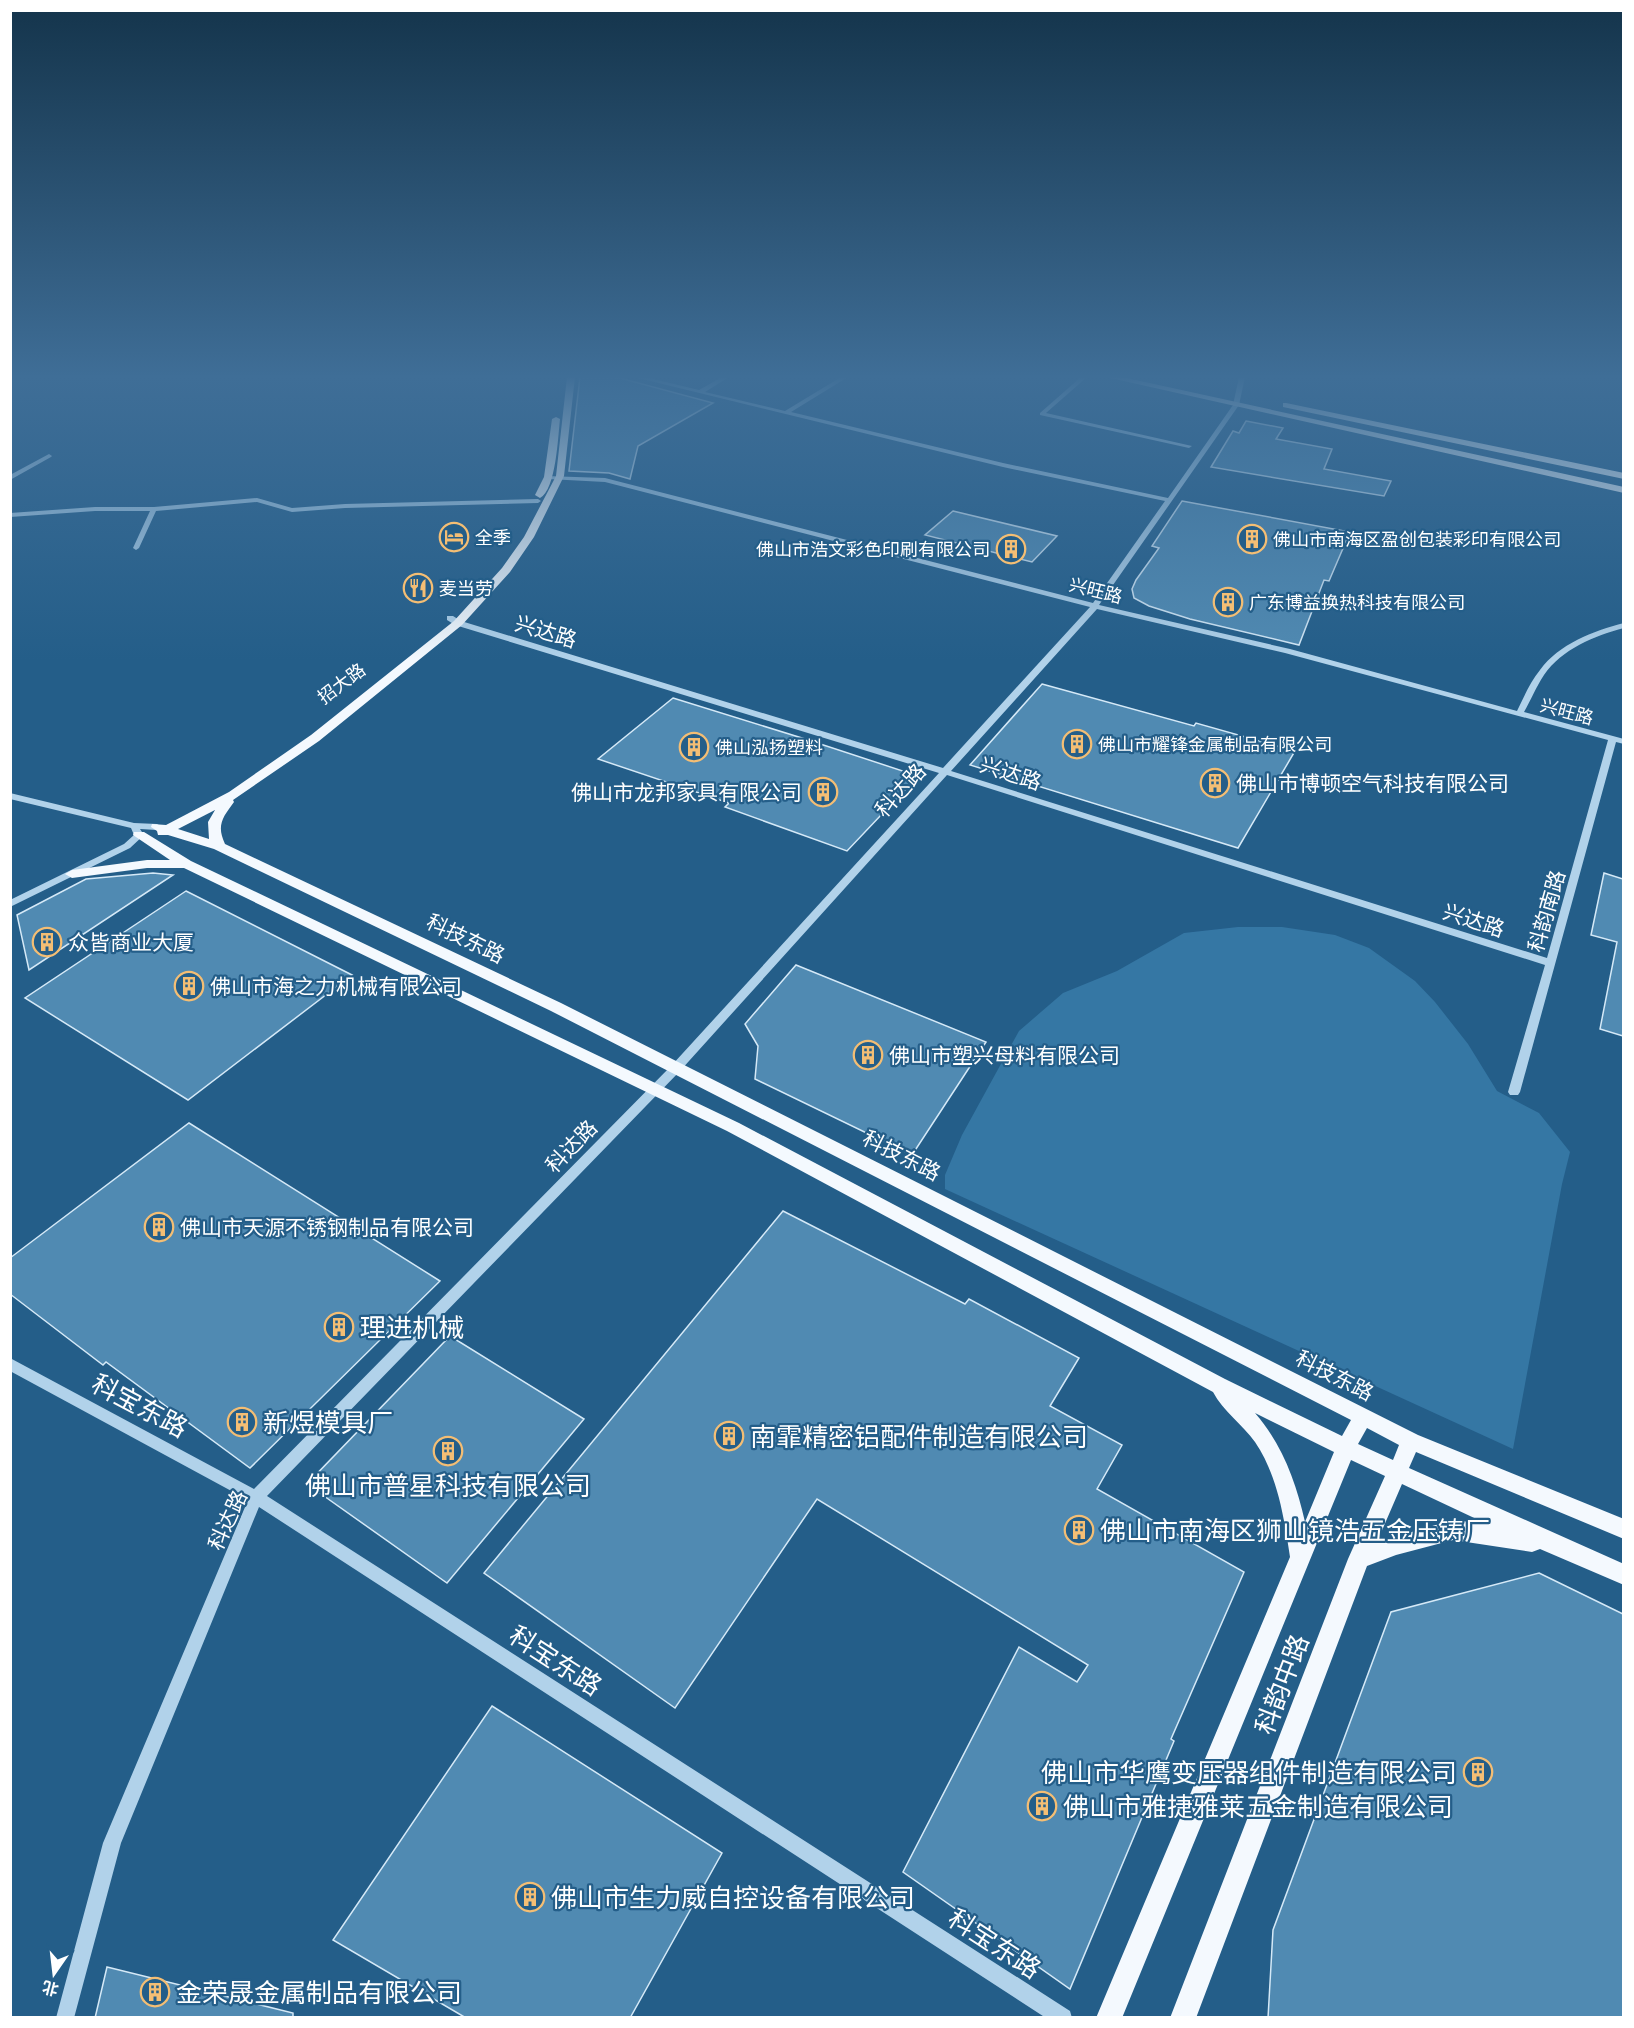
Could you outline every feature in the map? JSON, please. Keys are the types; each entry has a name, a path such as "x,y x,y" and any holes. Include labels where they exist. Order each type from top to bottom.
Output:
{"main road":[{"name":"招大路","path":"146,834 248,774 454,621 521,534 538,501 549,472"},
{"name":"招大路","path":"146,834 233,795 315,738 454,621 506,570 529,537 561,472"},
{"path":"1513,472 1623,496"},
{"path":"1548,472 1623,490"},
{"path":"1571,472 1623,482"},
{"path":"1602,472 1623,476"},
{"path":"219,846 213,832 215,817 233,795"},
{"path":"146,834 186,864 733,1127 1218,1385 1398,1473 1623,1575"},
{"name":"科技东路","path":"146,834 219,846 546,1002 1412,1441 1623,1529"},
{"path":"72,874 147,864 186,864"},
{"path":"1218,1385 1262,1437 1280,1469 1293,1513 1301,1560"},
{"path":"1109,2018 1346,1448 1363,1416"},
{"name":"科韵中路","path":"1183,2018 1359,1559 1412,1441"},
{"path":"1359,1559 1396,1545 1453,1530 1510,1537 1567,1551"}],"street":[{"path":"1034,472 1168,500"},
{"name":"科达路","path":"65,2018 112,1843 256,1497 676,1068 1095,606 1188,472"},
{"name":"兴旺路","path":"548,477 605,480 1095,606 1287,651 1618,741"},
{"path":"10,515 95,508 154,509 257,500 292,510 345,506 538,501"},
{"path":"136,548 154,509"},
{"name":"兴达路","path":"454,621 943,771 1551,963"},
{"path":"1519,714 1543,670 1560,653 1603,631 1623,625"},
{"name":"科韵南路","path":"1514,1092 1618,741"},
{"path":"10,796 146,834"},
{"name":"招大路","path":"10,904 146,834"},
{"name":"科宝东路","path":"10,1364 256,1497 1063,2018"}],"shaded area":[{"path":"1238,927 1282,927 1335,935 1369,948 1415,981 1468,1044 1497,1091 1539,1113 1570,1152 1562,1184 1513,1449 945,1189 945,1175 962,1135 1019,1031 1063,993 1117,971 1184,933"}],"building":[{"path":"582,472 632,472 630,479 609,473"},
{"path":"1239,472 1339,472 1391,481 1384,496"},
{"path":"1182,501 1350,532 1329,581 1324,580 1299,645 1190,619 1149,606 1134,598 1132,589 1136,580 1159,548 1152,546"},
{"name":"佛山市浩文彩色印刷有限公司","path":"953,511 1057,536 1032,562 925,535"},
{"path":"1042,684 1295,751 1238,848 970,765"},
{"path":"673,698 918,776 847,851 725,807 729,803 598,759"},
{"name":"众皆商业大厦","path":"153,873 173,875 29,970 17,915 86,879"},
{"path":"1604,873 1623,879 1623,1036 1600,1029 1617,942 1591,935"},
{"name":"佛山市海之力机械有限公司","path":"186,891 352,975 188,1100 25,998"},
{"name":"佛山市塑兴母料有限公司","path":"796,965 986,1042 912,1155 755,1079 758,1046 745,1024"},
{"path":"189,1123 440,1281 250,1468 106,1362 103,1365 10,1294 10,1258"},
{"path":"783,1211 965,1304 969,1299 1079,1358 1050,1406 1122,1445 1097,1489 1244,1572 1171,1739 1174,1741 1070,1989 903,1872 1019,1647 1077,1682 1088,1665 817,1499 675,1708 484,1573"},
{"name":"佛山市普星科技有限公司","path":"450,1336 584,1419 447,1583 307,1484"},
{"name":"佛山市华鹰变压器组件制造有限公司","path":"1539,1573 1623,1614 1623,2018 1268,2018 1273,1930 1391,1612"},
{"name":"佛山市生力威自控设备有限公司","path":"492,1706 722,1853 630,2018 466,2018 333,1940"},
{"name":"金荣晟金属制品有限公司","path":"107,1967 293,2013 293,2018 95,2018"}],"place":[{"name":"全季","path":"454,537"},
{"name":"佛山市南海区盈创包装彩印有限公司","path":"1252,539"},
{"name":"佛山市浩文彩色印刷有限公司","path":"1011,549"},
{"name":"麦当劳","path":"418,588"},
{"name":"广东博益换热科技有限公司","path":"1228,602"},
{"name":"佛山市耀锋金属制品有限公司","path":"1077,744"},
{"name":"佛山泓扬塑料","path":"694,747"},
{"name":"佛山市博顿空气科技有限公司","path":"1215,783"},
{"name":"佛山市龙邦家具有限公司","path":"823,792"},
{"name":"众皆商业大厦","path":"47,942"},
{"name":"佛山市海之力机械有限公司","path":"189,986"},
{"name":"佛山市塑兴母料有限公司","path":"868,1055"},
{"name":"佛山市天源不锈钢制品有限公司","path":"159,1227"},
{"name":"理进机械","path":"339,1327"},
{"name":"新煜模具厂","path":"242,1422"},
{"name":"南霏精密铝配件制造有限公司","path":"729,1436"},
{"name":"佛山市普星科技有限公司","path":"448,1451"},
{"name":"佛山市南海区狮山镜浩五金压铸厂","path":"1079,1530"},
{"name":"佛山市华鹰变压器组件制造有限公司","path":"1478,1772"},
{"name":"佛山市雅捷雅莱五金制造有限公司","path":"1042,1806"},
{"name":"佛山市生力威自控设备有限公司","path":"530,1897"},
{"name":"金荣晟金属制品有限公司","path":"155,1992"}]}
